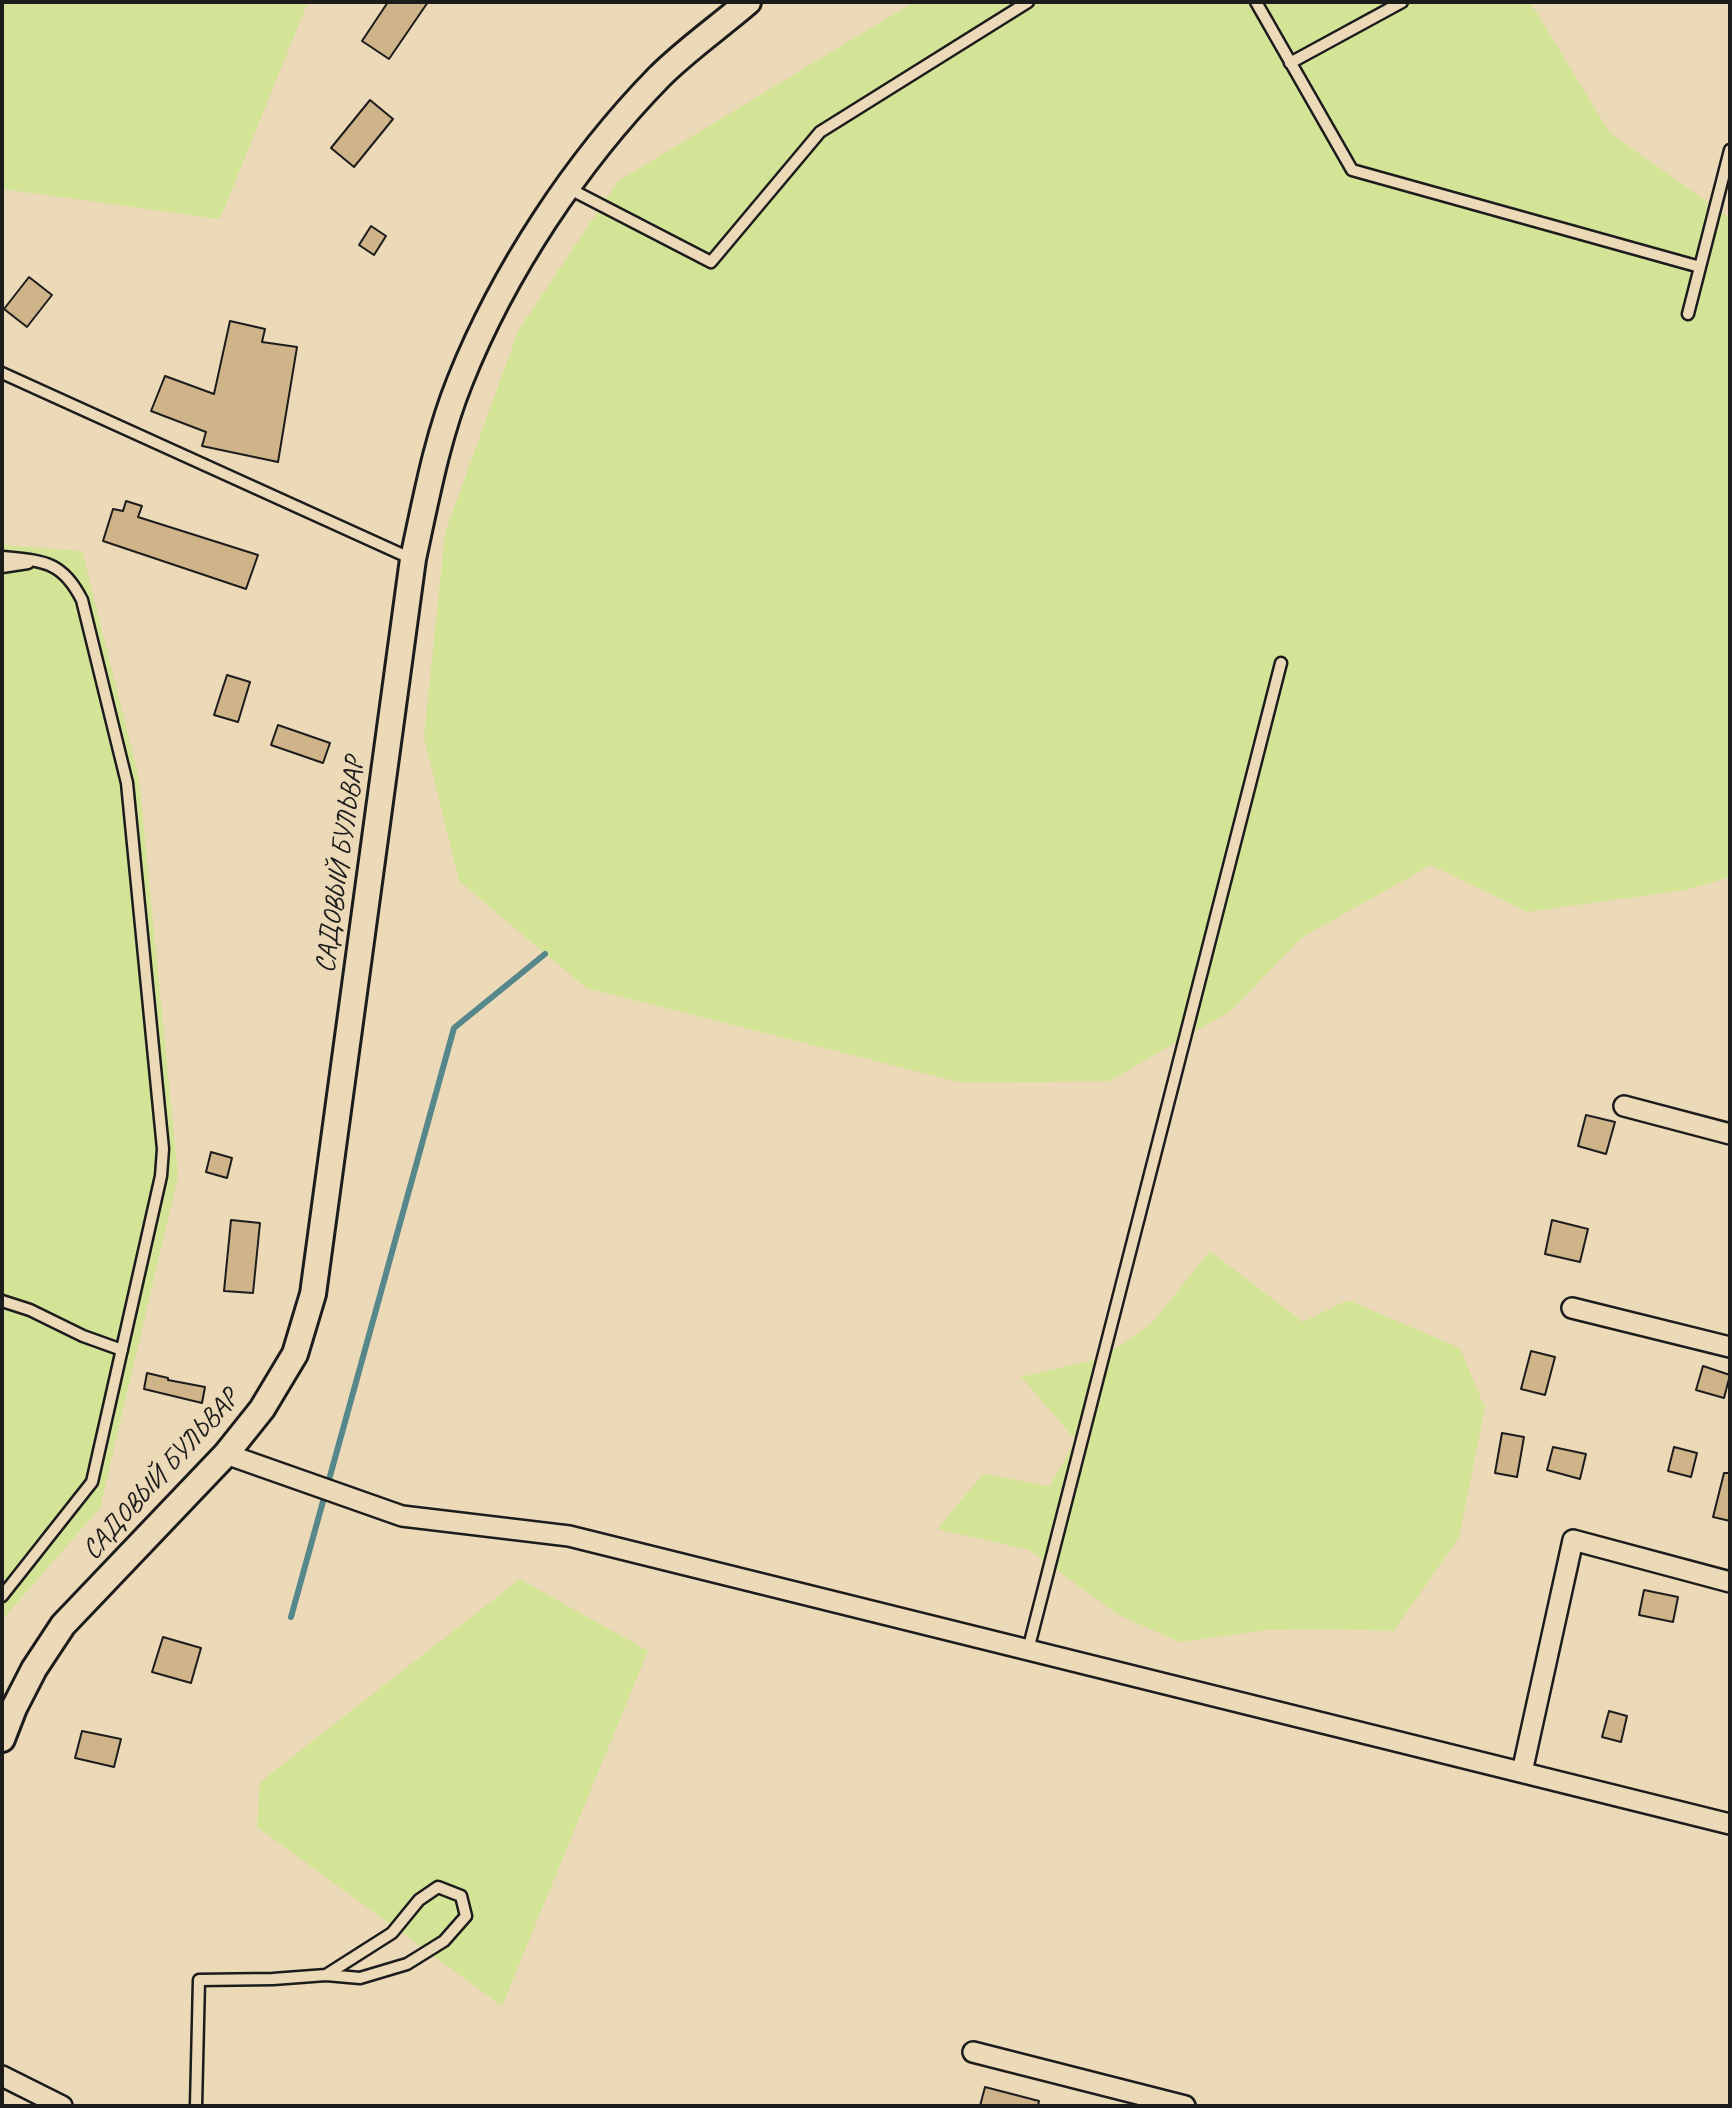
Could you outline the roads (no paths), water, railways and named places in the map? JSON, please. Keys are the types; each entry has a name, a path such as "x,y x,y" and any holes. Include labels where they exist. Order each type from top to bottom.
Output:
{"street":[{"name":"САДОВЫЙ БУЛЬВАР","path":"2,1740 14,1708 34,1669 63,1625 226,1454 262,1409 295,1354 313,1294 413,559 432,468 460,382 505,284 584,162 660,76 748,2"},
{"path":"1624,1107 1730,1134"},
{"path":"1572,1308 1730,1347"},
{"path":"226,1454 402,1517 569,1536 1730,1824"},
{"path":"1522,1772 1573,1541 1730,1582"},
{"path":"974,2052 1185,2106"},
{"path":"2,2076 62,2106"}],"lane":[{"path":"568,188 711,262 820,132 1028,2"},
{"path":"1256,2 1352,170 1700,267"},
{"path":"1290,63 1402,2"},
{"path":"1688,314 1730,150"},
{"path":"2,373 413,559"},
{"path":"2,557 42,561 61,571 73,582 82,600 127,783 163,1149 161,1176 92,1482 2,1596"},
{"path":"2,567 42,561"},
{"path":"1028,1650 1281,663"},
{"path":"2,1301 30,1310 83,1336 122,1350"},
{"path":"196,2106 199,1980 326,1975 360,1978 407,1964 444,1941 466,1916 461,1896 438,1887 419,1900 392,1933 326,1975"}],"waterway":[{"path":"291,1617 454,1028 545,954"}]}
